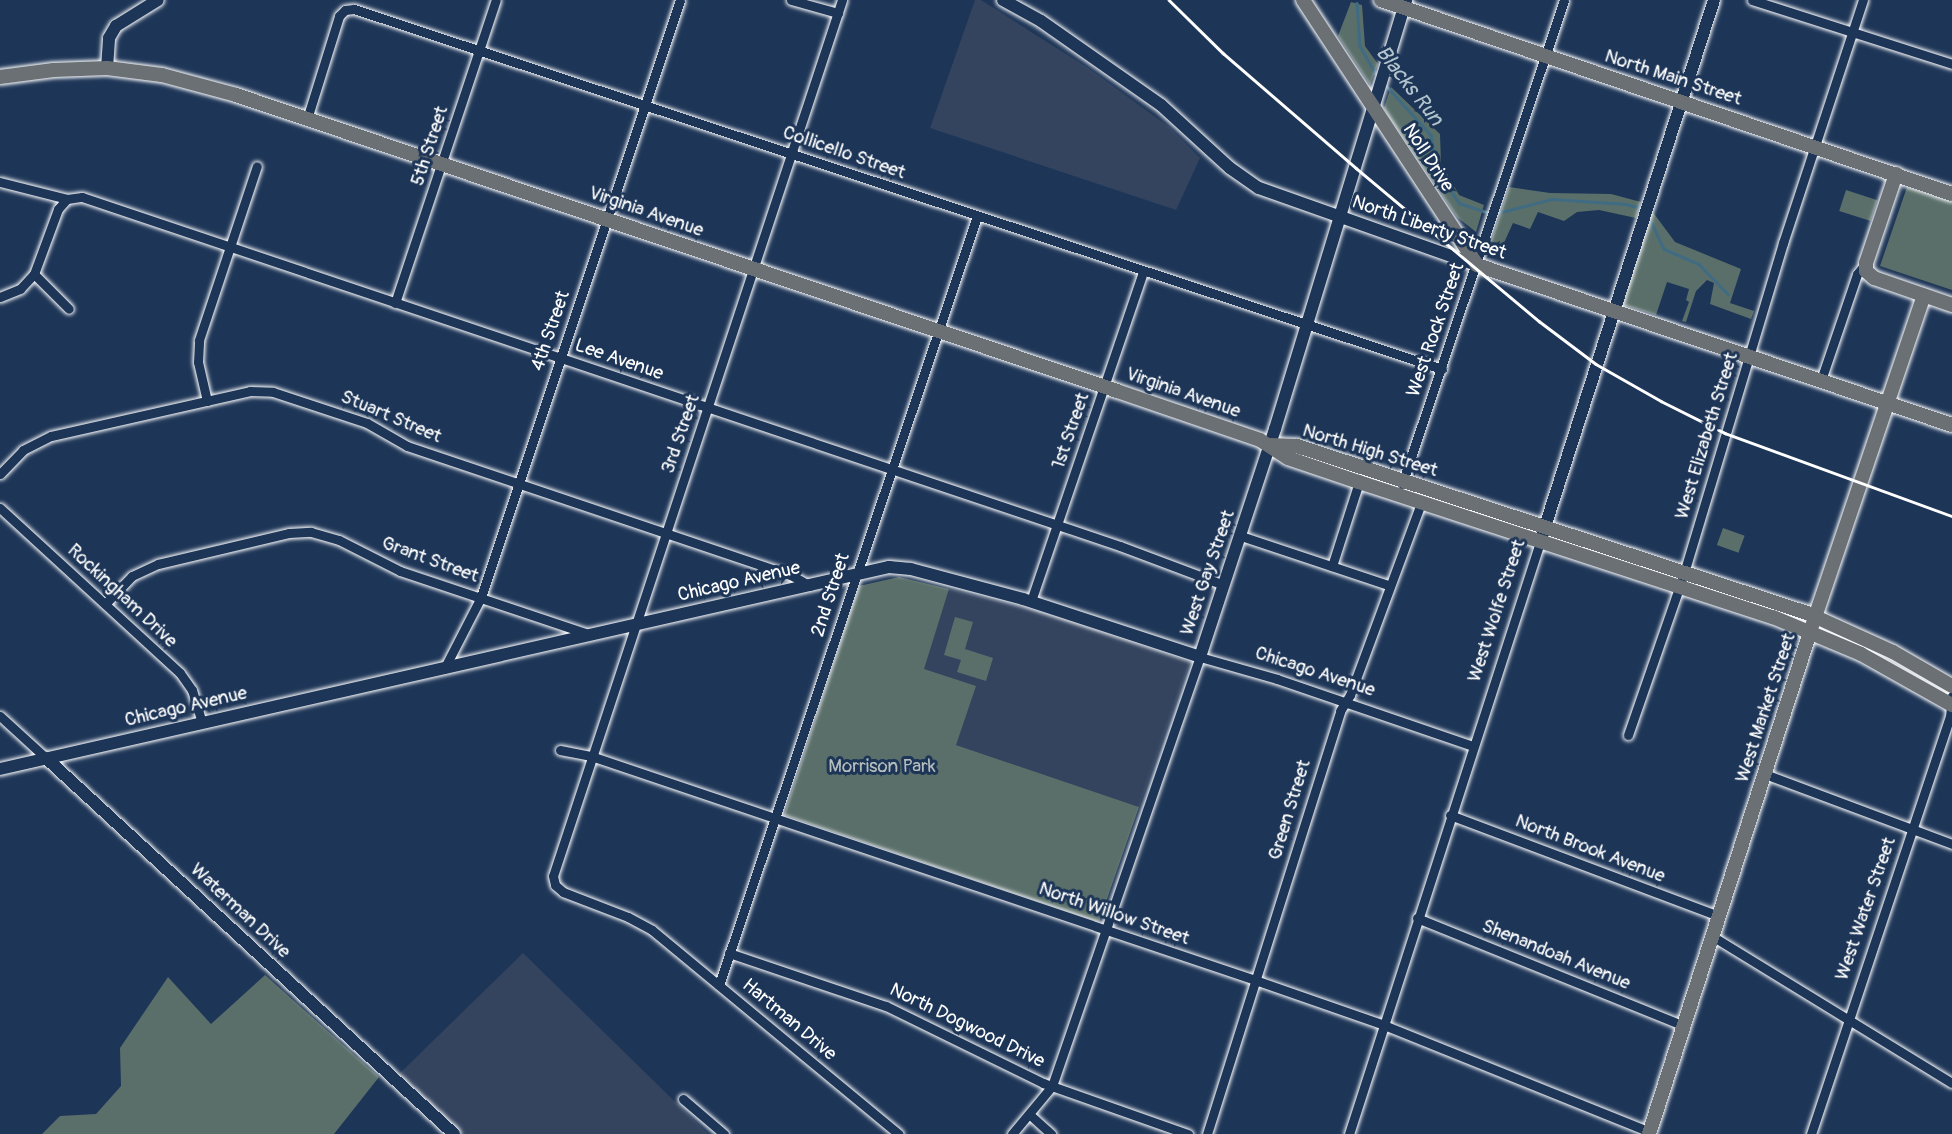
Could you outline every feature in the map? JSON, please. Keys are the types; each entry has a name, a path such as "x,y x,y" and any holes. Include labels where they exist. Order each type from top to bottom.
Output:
{"main road":[{"name":"Noll Drive","path":"1303,0 1477,265"},
{"name":"North Main Street","path":"1381,0 1405,4 1544,56 1815,145 1952,194"},
{"name":"Virginia Avenue","path":"0,77 54,70 107,68 181,79 1104,386 1270,445"},
{"path":"1896,174 1866,263 1870,276 1952,305"},
{"name":"North Liberty Street","path":"1477,265 1952,425"},
{"name":"West Market Street","path":"1650,1133 1682,1025 1810,632 1924,296"},
{"name":"North High Street","path":"1270,445 1288,458 1421,503 1542,534"},
{"name":"North High Street","path":"1270,445 1297,446 1404,481 1542,534 1681,580 1816,616 1893,652 1952,686"},
{"name":"North High Street","path":"1681,580 1810,632 1885,666 1951,702"}],"street":[{"path":"107,68 109,38 116,26 159,0"},
{"name":"5th Street","path":"395,303 496,0"},
{"name":"4th Street","path":"444,669 481,597 680,0"},
{"path":"791,0 838,13"},
{"name":"3rd Street","path":"656,933 628,917 563,892 554,879 591,756 842,0"},
{"name":"North Liberty Street","path":"1003,0 1041,21 1161,105 1248,182 1340,219 1477,265"},
{"name":"West Rock Street","path":"1398,495 1564,0"},
{"name":"West Wolfe Street","path":"1349,1134 1714,0"},
{"path":"1752,0 1952,64"},
{"name":"West Elizabeth Street","path":"1628,735 1681,580 1815,145 1863,0"},
{"name":"West Gay Street","path":"1013,1134 1052,1086 1241,536 1405,4"},
{"name":"Collicello Street","path":"307,119 339,16 345,10 354,9 646,104 1307,327 1316,326 1442,369"},
{"path":"206,401 198,362 199,340 257,166"},
{"name":"Lee Avenue","path":"0,182 67,199 82,197 893,469 1224,585"},
{"path":"0,297 20,289 34,274 58,209 67,199"},
{"name":"2nd Street","path":"719,985 977,216"},
{"path":"1821,380 1857,274 1866,263"},
{"name":"1st Street","path":"1031,601 1143,272"},
{"path":"34,274 69,309"},
{"name":"Stuart Street","path":"0,474 23,450 47,438 250,391 281,394 367,422 407,446 791,575 810,586"},
{"path":"1332,566 1359,482"},
{"name":"Green Street","path":"1207,1134 1340,711 1346,702 1421,503"},
{"name":"Rockingham Drive","path":"0,508 184,678 194,696 202,723"},
{"name":"Grant Street","path":"104,604 132,576 158,564 305,532 334,538 393,569 592,635"},
{"path":"1241,536 1388,585"},
{"name":"Chicago Avenue","path":"0,769 885,568 906,568 1031,601 1346,702 1473,746"},
{"name":"West Water Street","path":"1811,1134 1847,1019 1950,718 1951,702"},
{"name":"Waterman Drive","path":"0,716 454,1134"},
{"name":"North Willow Street","path":"560,750 591,756 1384,1025 1650,1133"},
{"path":"1765,774 1952,844"},
{"name":"North Brook Avenue","path":"1450,815 1719,916"},
{"name":"Shenandoah Avenue","path":"1417,918 1682,1025"},
{"name":"Hartman Drive","path":"656,933 899,1134"},
{"path":"1712,936 1952,1083"},
{"name":"North Dogwood Drive","path":"729,953 896,1010 1052,1086 1188,1134"},
{"path":"684,1099 723,1134"},
{"path":"1029,1114 1051,1134"}],"shaded area":[{"path":"975,0 981,0 1088,68 1169,127 1200,158 1176,210 930,128"},
{"path":"949,589 1039,611 1190,662 1139,807 956,745 923,669"},
{"path":"523,953 708,1134 463,1134 398,1075"}],"green space":[{"path":"1351,2 1362,5 1365,46 1378,64 1370,85 1338,36"},
{"path":"1391,87 1440,134 1441,163 1459,195 1484,205 1476,232 1457,217 1388,115 1384,108"},
{"path":"1509,187 1550,193 1611,194 1641,202 1636,218 1599,210 1577,212 1564,221 1538,212 1530,229 1513,223 1502,247 1491,241"},
{"path":"1907,187 1952,202 1952,290 1880,266"},
{"path":"1846,190 1877,200 1871,221 1839,211"},
{"path":"1652,211 1675,242 1741,269 1730,303 1754,311 1751,319 1710,304 1714,283 1707,280 1696,291 1686,322 1682,321 1689,302 1686,300 1689,289 1667,282 1656,315 1623,305"},
{"path":"1723,528 1745,536 1738,553 1717,545"},
{"name":"Morrison Park","path":"899,577 949,589 924,669 976,686 956,745 1139,807 1099,922 784,815 859,586"},
{"path":"955,617 973,622 965,649 993,658 986,681 957,672 961,660 944,655"},
{"path":"265,975 379,1077 334,1134 42,1134 60,1116 96,1114 121,1086 120,1048 168,977 211,1024"}],"waterway":[{"name":"Blacks Run","path":"1357,3 1360,46 1377,76"},
{"name":"Blacks Run","path":"1384,83 1431,135 1437,170 1459,203 1490,213"},
{"name":"Blacks Run","path":"1497,213 1552,199 1626,204 1641,208"},
{"name":"Blacks Run","path":"1650,219 1664,249 1699,264 1728,294"}],"railway":[{"path":"1169,0 1223,53 1356,168 1539,321 1596,364 1725,433 1952,516"}]}
